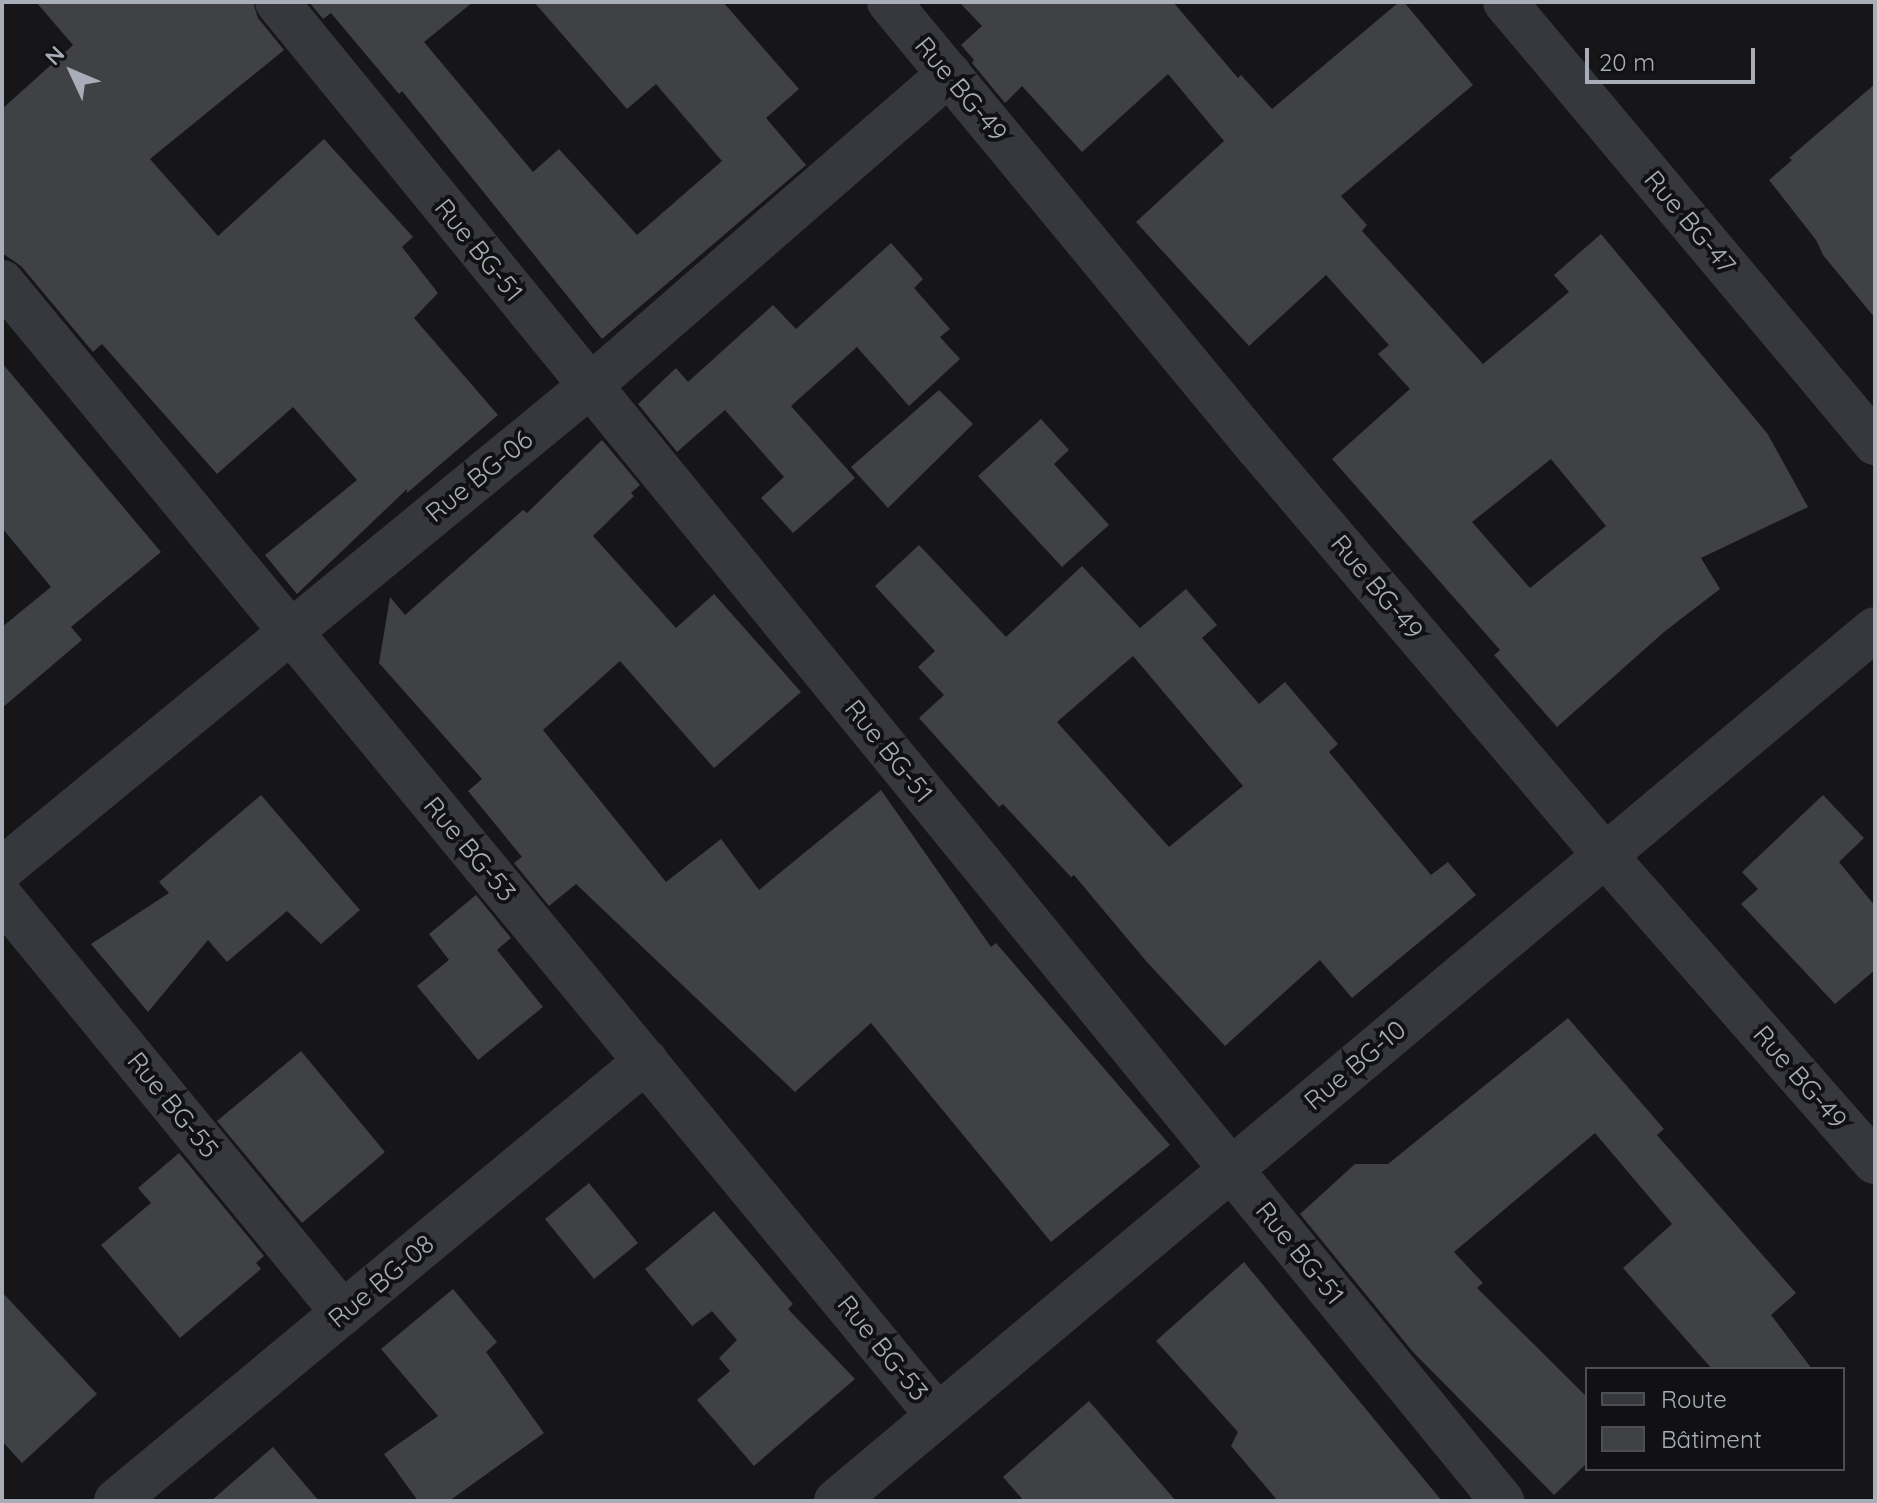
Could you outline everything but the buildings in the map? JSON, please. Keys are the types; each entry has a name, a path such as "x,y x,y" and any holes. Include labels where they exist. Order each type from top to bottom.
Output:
{"street":[{"name":"Rue BG-51","path":"277,2 1502,1501"},
{"name":"Rue BG-49","path":"889,2 1258,448 1604,854 1875,1162"},
{"name":"Rue BG-47","path":"1505,2 1875,443"},
{"name":"Rue BG-06","path":"2,869 590,386 949,74"},
{"name":"Rue BG-53","path":"2,282 938,1416"},
{"name":"Rue BG-10","path":"836,1501 1875,629"},
{"name":"Rue BG-55","path":"2,898 343,1313"},
{"name":"Rue BG-08","path":"116,1501 646,1061"}]}
